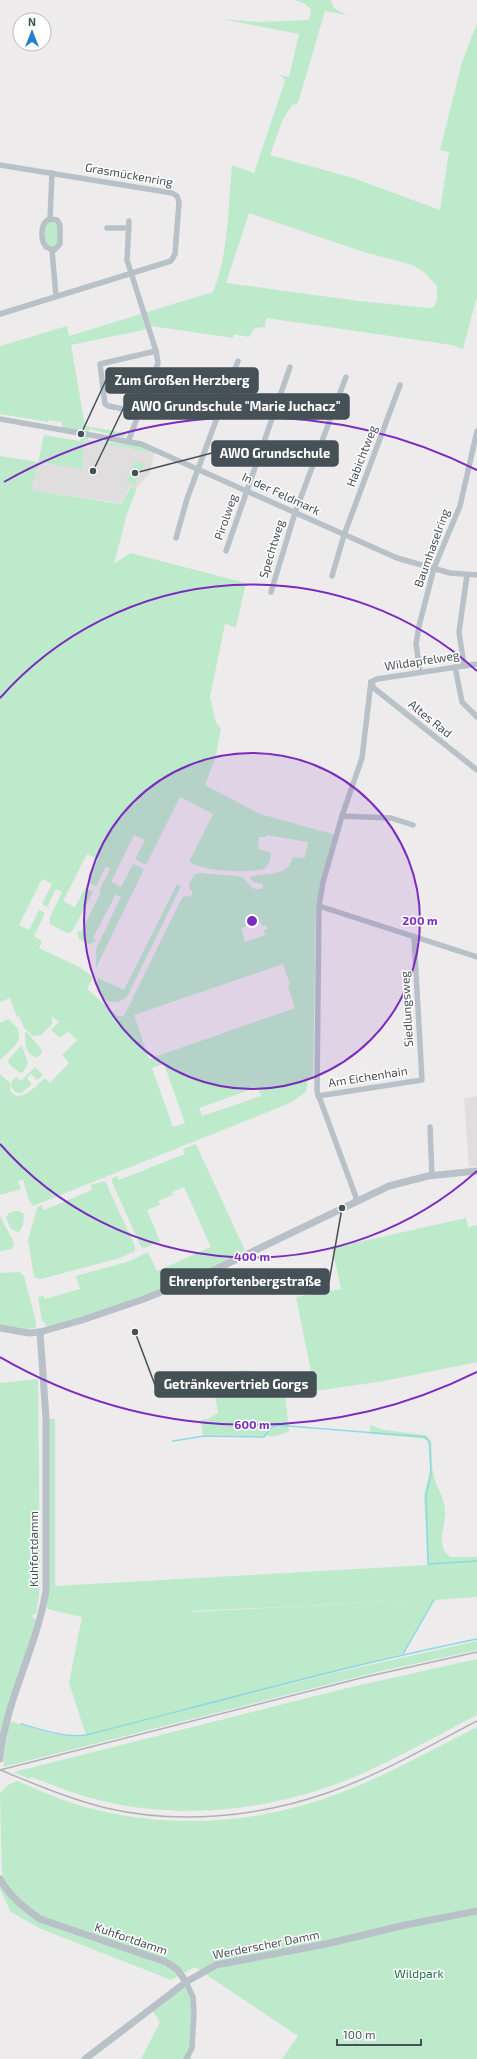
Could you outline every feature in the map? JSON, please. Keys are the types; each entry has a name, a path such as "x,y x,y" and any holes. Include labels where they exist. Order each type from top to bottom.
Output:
{"street":[{"name":"Grasmückenring","path":"0,165 172,193 177,196 179,202 174,257 168,262 0,314"},
{"path":"50,219 52,173"},
{"path":"50,219 57,220 60,228 60,244 56,249 52,250 46,247 43,242 43,225 50,219"},
{"path":"128,442 156,370 158,358 126,255 129,221"},
{"path":"107,228 128,228"},
{"path":"52,250 56,296"},
{"path":"140,412 106,405 100,364 156,351"},
{"path":"176,538 187,499 238,361"},
{"name":"Pirolweg","path":"226,551 290,367"},
{"name":"Spechtweg","path":"271,592 295,513 346,377"},
{"name":"Habichtweg","path":"332,576 344,535 400,385"},
{"name":"In der Feldmark","path":"0,419 128,442 155,449 397,558 434,568 467,575 477,575"},
{"name":"Baumhaselring","path":"420,672 416,644 419,626 434,568 460,506 476,444 477,432"},
{"path":"464,666 459,632 467,575"},
{"name":"Wildapfelweg","path":"371,682 420,672 477,664"},
{"path":"455,667 462,702 477,717"},
{"path":"357,1200 318,1096 319,906 323,882 342,816 362,758 371,682"},
{"name":"Altes Rad","path":"371,682 375,689 477,770"},
{"path":"342,816 391,818 413,825"},
{"path":"319,906 477,956"},
{"name":"Siedlungsweg","path":"414,937 422,1080"},
{"name":"Am Eichenhain","path":"318,1096 422,1080"},
{"path":"430,1126 432,1176"},
{"path":"0,1328 28,1333 40,1332 140,1300 204,1275 265,1247 357,1200 399,1182 432,1176 477,1171"},
{"name":"Kuhfortdamm","path":"0,1759 4,1730 42,1612 46,1590 46,1418 40,1332"},
{"name":"Kuhfortdamm","path":"0,1879 14,1898 26,1910 40,1919 166,1962 177,1969 186,1982 193,1997 194,2013 192,2048 186,2059"},
{"name":"Werderscher Damm","path":"85,2059 186,1982 208,1968 225,1962 326,1944 405,1925 477,1911"}],"shaded area":[{"path":"84,440 154,454 150,473 137,488 129,488 121,503 30,490 38,462"},
{"path":"477,1096 477,1166 469,1167 464,1098"}],"green space":[{"path":"295,0 331,0 334,8 347,15 325,11 298,103 292,105 283,119 270,155 353,178 440,210 449,152 440,150 462,62 477,23 477,296 463,349 452,345 266,318 265,327 255,328 249,337 234,334 233,338 151,326 143,330 71,345 85,426 126,433 124,438 90,429 89,432 62,428 62,422 49,420 48,422 0,414 0,346 67,326 69,336 213,292 225,246 232,165 254,173 285,81 283,77 276,74 289,77 299,34 221,19 259,22 308,20 311,9 305,4","holes":["249,213 367,253 413,265 426,274 437,286 437,300 434,307 427,308 359,301 226,283"]},
{"path":"51,221 58,225 59,240 55,247 48,246 45,238 46,223"},
{"path":"44,435 80,441 81,436 88,437 88,440 140,446 154,452 154,454 84,440 82,469 39,462 31,490 121,504 130,488 137,488 127,514 114,564 130,553 246,583 236,627 225,624 210,697 216,722 221,729 216,756 205,785 260,814 336,835 316,904 313,1079 308,1079 306,1092 290,1103 33,1206 29,1200 23,1180 18,1181 21,1189 0,1195 0,1074 10,1083 12,1093 21,1096 30,1092 45,1078 50,1083 69,1063 62,1055 77,1040 68,1031 60,1038 51,1030 59,1022 52,1016 52,1024 41,1035 33,1036 24,1028 19,1016 17,1017 10,998 0,1002 0,456 38,462","holes":["180,797 213,814 189,862 197,865 226,871 264,869 270,861 271,855 270,852 258,849 259,837 266,837 266,835 308,842 305,858 293,857 290,864 281,871 250,877 253,882 263,884 263,888 252,888 245,879 239,876 200,873 194,875 189,885 193,892 191,897 185,896 182,898 124,1016 118,1016 87,989 93,977 81,968 39,948 42,941 34,936 45,913 39,910 29,930 19,925 42,879 52,884 42,904 47,907 56,889 62,892 50,917 50,924 67,933 72,932 93,892 85,888 75,907 63,901 87,854 98,859 88,882 96,886 106,866 110,869 99,891 101,892 81,932 78,931 77,933 79,939 89,944 95,942 96,940 93,938 116,894 121,897 96,949 96,968 144,869 133,864 121,887 111,882 134,835 145,840 135,859 146,865","260,922 262,926 266,925 267,929 264,930 265,935 245,942 241,928","283,964 290,984 288,986 295,1008 149,1059 134,1015","164,1064 185,1123 173,1127 152,1068","258,1087 261,1096 202,1116 199,1108"]},
{"path":"135,461 144,465 135,485 126,481"},
{"path":"177,884 181,886 129,993 124,999 118,1002 107,1000 99,991 97,985 98,978 124,990"},
{"path":"9,1019 18,1029 19,1039 14,1047 0,1060 0,1023"},
{"path":"26,1031 42,1050 41,1054 37,1057 30,1054 26,1047"},
{"path":"21,1046 28,1063 23,1072 20,1073 9,1064 8,1060"},
{"path":"35,1067 43,1075 37,1080 31,1074 27,1078 31,1085 21,1093 15,1092 11,1086 12,1081 16,1077 21,1081"},
{"path":"196,1144 246,1253 148,1293 47,1327 42,1320 38,1297 44,1296 45,1299 80,1289 76,1276 130,1261 148,1252 157,1271 211,1247 184,1187 172,1192 173,1195 158,1201 160,1205 147,1210 160,1241 145,1248 141,1247 112,1182 112,1178 117,1176 119,1180 185,1154 183,1149"},
{"path":"105,1181 135,1246 135,1251 120,1258 41,1279 34,1277 28,1240 37,1208 41,1205 44,1210 92,1190 91,1185"},
{"path":"19,1211 24,1214 23,1224 20,1231 17,1232 10,1228 6,1217 8,1214"},
{"path":"0,1216 14,1243 12,1249 0,1251"},
{"path":"466,1218 468,1227 477,1225 477,1362 384,1381 315,1391 296,1297 341,1289 332,1248"},
{"path":"20,1272 24,1276 36,1322 35,1328 27,1329 0,1325 0,1273"},
{"path":"247,1370 260,1378 265,1397 285,1394 289,1432 275,1436 203,1435 201,1420 208,1419 218,1413 211,1374"},
{"path":"38,1379 40,1587 36,1614 31,1616 36,1620 0,1736 0,1383"},
{"path":"47,1419 55,1419 55,1586 428,1565 424,1496 430,1471 428,1441 422,1438 370,1434 370,1425 384,1430 425,1435 431,1440 433,1473 445,1510 442,1538 443,1548 450,1557 477,1557 477,1597 434,1600 403,1654 210,1705 325,1675 477,1641 477,1650 377,1672 3,1767 9,1721 57,1735 86,1735 69,1683 82,1617 47,1608","holes":["408,1601 192,1612 192,1611"]},
{"path":"477,1659 477,1715 363,1773 316,1791 285,1800 220,1810 188,1811 155,1809 123,1805 91,1798 31,1777 30,1779 14,1772 347,1688"},
{"name":"Wildpark","path":"477,1727 477,2059 282,2059 298,2036 195,1967 171,1980 39,1928 11,1912 0,1889 2,1877 0,1793 8,1785 17,1781 70,1803 122,1815 155,1820 221,1820 286,1810 319,1801 366,1782"},
{"path":"186,1982 193,2000 194,2009 191,2059 141,2059 160,2022 151,2008"}],"waterway":[{"path":"173,1441 204,1436 264,1437 272,1427 276,1425 425,1437 430,1443 431,1474 426,1495 428,1564 477,1561"},
{"path":"403,1654 434,1600"},
{"path":"21,1724 62,1734 78,1736 86,1735 330,1673 477,1639"}],"railway":[{"path":"0,1770 365,1677 477,1652"},
{"path":"0,1770 65,1796 106,1808 162,1816 219,1816 247,1813 303,1801 330,1792 368,1777 477,1721"}],"place":[{"name":"Zum Großen Herzberg","path":"81,434"},
{"name":"AWO Grundschule \"Marie Juchacz\"","path":"93,471"},
{"name":"AWO Grundschule","path":"135,473"},
{"name":"Ehrenpfortenbergstraße","path":"342,1208"},
{"name":"Getränkevertrieb Gorgs","path":"135,1332"}]}
